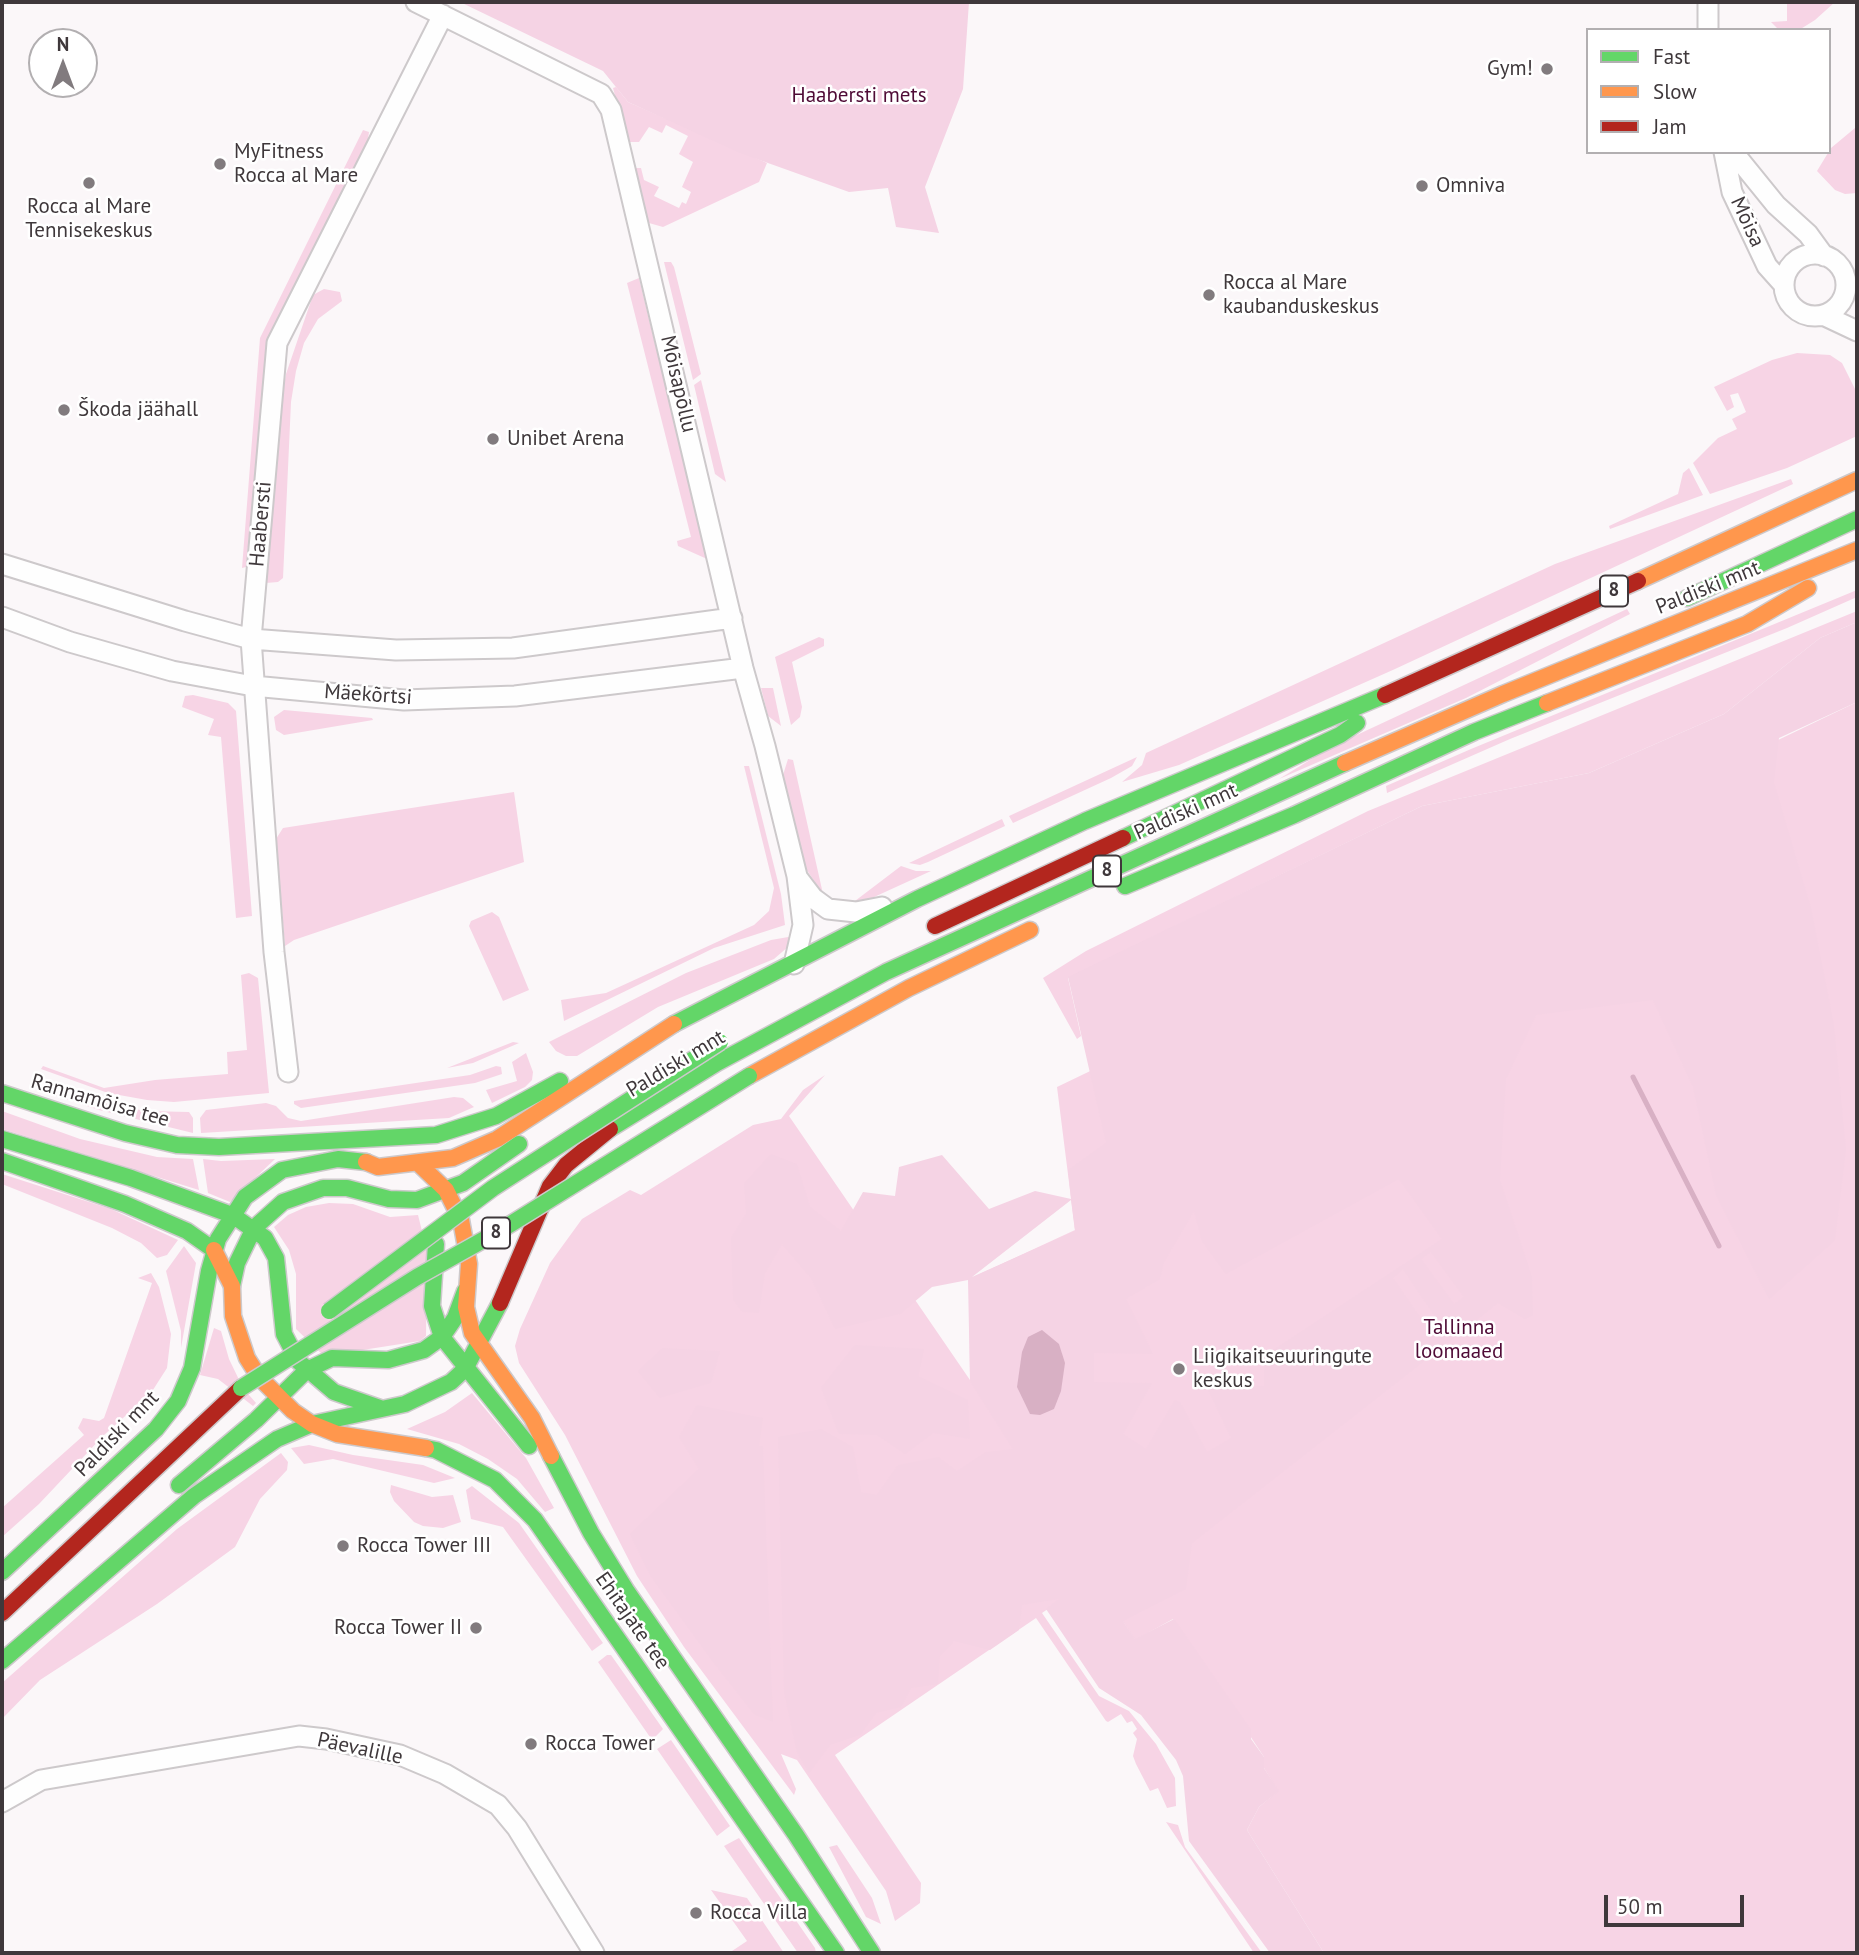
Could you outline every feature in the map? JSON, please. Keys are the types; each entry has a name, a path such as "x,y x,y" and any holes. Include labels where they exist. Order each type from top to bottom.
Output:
{"main road":[{"name":"Paldiski mnt","path":"2,1572 156,1429 178,1401 192,1368 214,1250 232,1215 260,1183 282,1170 311,1161 338,1159 363,1161 378,1167 419,1164 453,1158 497,1139 637,1047 728,996 794,965 917,899 1085,821 1331,716 1407,687 1857,480"},
{"path":"1677,603 1857,519"},
{"name":"Paldiski mnt","path":"466,1369 484,1348 550,1186 583,1149 621,1121 729,1056 886,972 1503,694 1857,550"},
{"name":"Paldiski mnt","path":"1106,895 1294,815 1474,732 1747,625 1788,598 1857,564"},
{"path":"1503,694 1642,620"},
{"name":"Paldiski mnt","path":"916,935 1340,735 1407,687"},
{"name":"Paldiski mnt","path":"242,1388 416,1277 501,1230 749,1076 909,988 1049,921"},
{"path":"424,1210 446,1190 463,1183 513,1149 565,1107 676,1038 728,996"},
{"name":"Rannamõisa tee","path":"2,1093 79,1120 177,1145 219,1147 436,1135 496,1116 528,1101 664,1017 728,996"},
{"name":"Paldiski mnt","path":"2,1613 242,1388 349,1295 492,1188 725,1039"},
{"path":"356,1138 383,1145 419,1164 446,1190"},
{"path":"2,1139 131,1178 232,1215 254,1228 265,1238 276,1258 284,1334 291,1350 307,1370 334,1392 382,1408"},
{"path":"2,1161 125,1204 187,1231 214,1250 224,1265 232,1286"},
{"path":"378,1167 393,1175 424,1210 437,1259 432,1306 442,1337 537,1455 563,1479"},
{"path":"232,1286 237,1264 254,1228 283,1202 323,1188 347,1188 424,1210"},
{"name":"Ehitajate tee","path":"446,1190 466,1236 468,1322 472,1333 532,1419 626,1590 796,1835 866,1952"},
{"path":"171,1492 307,1370 332,1359 401,1359 424,1350 442,1337 462,1303 467,1283"},
{"name":"Ehitajate tee","path":"232,1286 238,1338 259,1377 278,1398 312,1424 352,1437 436,1450 495,1480 515,1497 535,1520 836,1953"},
{"path":"2,1661 194,1496 277,1438 312,1424 405,1404 432,1394 466,1369"},
{"path":"78,1593 119,1538"}],"street":[{"name":"Mõisapõllu","path":"416,2 601,94 611,110 743,668 797,876 803,925 794,965"},
{"path":"1708,2 1708,28"},
{"name":"Haabersti","path":"288,1072 274,952 251,639 278,344 443,15"},
{"name":"Mõisa","path":"1724,154 1732,192 1767,266 1784,285"},
{"name":"Mõisa","path":"1735,154 1776,205 1818,245 1824,256"},
{"path":"1809,255 1824,256 1850,272 1841,302 1823,315 1814,316 1789,303 1784,285 1785,276 1794,262 1809,255"},
{"path":"1823,315 1857,331"},
{"path":"1822,494 1857,463"},
{"path":"2,564 251,639 396,650 454,650 572,641 732,618"},
{"name":"Mäekõrtsi","path":"2,617 70,642 172,671 253,686 404,699 502,697 743,668"},
{"name":"Mõisapõllu","path":"797,876 813,898 828,909 842,912 917,899"},
{"name":"Päevalille","path":"2,1802 41,1780 299,1736 375,1749 445,1774 498,1805 517,1828 594,1953"}],"green space":[{"name":"Haabersti mets","path":"460,2 969,2 963,89 925,187 939,233 896,227 888,188 849,192 740,153 628,102 603,71"},
{"path":"1787,2 1835,2 1802,28 1777,28 1771,22 1787,21"},
{"path":"616,87 628,102 767,163 759,182 663,227 649,223 633,168 641,168 644,180 659,187 654,196 679,208 682,202 686,204 691,192 682,187 693,162 679,154 688,136 666,125 662,133 649,127 639,142 627,142 613,88"},
{"path":"1857,129 1857,193 1845,194 1835,190 1817,171 1827,154 1831,154 1831,148"},
{"path":"363,130 369,132 368,139 268,338 246,567 242,568 260,338"},
{"path":"664,262 671,262 674,267 701,374 693,380"},
{"path":"639,278 707,559 678,546 677,541 691,537 627,283"},
{"path":"324,289 340,292 342,301 318,319 304,343 296,371 291,402 283,578 278,582 266,583 279,416 286,374 313,295"},
{"path":"1797,353 1830,355 1842,363 1857,393 1857,436 1787,468 1710,494 1693,463 1718,438 1737,429 1732,419 1746,412 1738,393 1730,395 1734,407 1727,411 1714,387 1772,360"},
{"path":"701,380 726,482 715,474 694,385"},
{"path":"1689,468 1703,495 1610,529 1609,526 1678,494 1683,473"},
{"path":"1791,479 1793,484 1395,669 1179,765 1122,782 1142,765 1146,753 1555,564"},
{"path":"1857,590 1857,597 1787,628 1510,739 1387,793 1386,786 1471,749"},
{"path":"1627,609 1630,614 1466,698 1279,779 1331,747"},
{"path":"1857,611 1857,622 1820,638 1724,714 1589,773 1422,806 1068,978 1081,1036 1077,1039 1043,978 1086,951 1368,811"},
{"path":"1857,622 1857,702 1779,738 1774,783 1811,908 1834,1025 1846,1150 1835,1240 1769,1299 1716,1195 1693,1087 1653,1000 1536,1015 1506,1079 1500,1180 1532,1277 1533,1315 1525,1319 1498,1303 1192,1543 1186,1589 1123,1621 1135,1639 1174,1619 1251,1730 1251,1739 1264,1757 1264,1768 1279,1791 1259,1807 1247,1830 1324,1953 1270,1953 1189,1841 1183,1776 1176,1760 1141,1715 1099,1688 1046,1609 1059,1599 1022,1605 1019,1630 990,1650 954,1641 940,1656 938,1684 911,1688 901,1707 876,1713 860,1735 830,1745 809,1773 797,1752 784,1693 778,1437 821,1429 853,1447 861,1492 877,1495 898,1465 938,1457 957,1471 986,1452 1013,1449 970,1381 968,1280 932,1287 900,1314 835,1329 811,1278 782,1244 765,1273 759,1313 742,1312 733,1299 731,1238 746,1214 744,1184 771,1154 797,1164 810,1207 841,1231 863,1192 895,1196 899,1167 942,1155 989,1209 1035,1191 1071,1199 1068,1170 1106,1143 1068,977 1422,806 1589,773 1724,714 1820,638","holes":["1399,1179 1442,1239 1264,1356 1264,1386 1206,1385 1231,1438 1207,1452 1180,1402 1175,1400 1146,1449 1123,1434 1152,1383 1094,1382 1094,1353 1153,1354 1126,1299 1160,1279 1164,1262 1194,1211 1202,1241 1226,1274","1071,1200 1075,1231 972,1277","1431,1252 1464,1297 1454,1304 1421,1259","1403,1269 1436,1318 1426,1326 1393,1278"]},
{"path":"819,637 824,639 824,646 792,662 802,707 800,717 791,725 775,657"},
{"path":"761,688 773,688 781,726 768,716"},
{"path":"193,695 228,703 236,711 252,916 236,918 221,737 208,735 214,719 182,707 185,696"},
{"name":"Tallinna loomaaed","path":"1857,702 1857,1953 1324,1953 1247,1830 1259,1807 1278,1791 1264,1768 1264,1757 1173,1619 1135,1640 1094,1577 1042,1613 1099,1696 1129,1711 1156,1744 1175,1778 1176,1806 1167,1808 1158,1788 1150,1791 1136,1764 1133,1756 1137,1739 1133,1733 1137,1729 1132,1721 1127,1723 1121,1714 1106,1721 1036,1618 835,1755 921,1883 920,1903 895,1921 886,1891 797,1760 781,1754 796,1789 794,1795 684,1647 637,1576 565,1435 519,1363 515,1346 520,1329 550,1263 582,1219 630,1190 641,1195 753,1125 781,1119 803,1090 825,1075 789,1116 970,1380 969,1279 1075,1230 1057,1087"},
{"path":"284,710 373,720 284,735 276,730 274,717"},
{"path":"1137,757 1132,766 1111,778 1013,823 1009,816"},
{"path":"788,759 793,760 823,894 804,866 783,775"},
{"path":"744,766 749,766 781,894 785,925 714,948 564,1021 561,1000 606,993 754,925 769,911 774,888"},
{"path":"514,792 524,862 294,940 285,946 276,839 283,828"},
{"path":"1002,819 1005,826 928,862 920,865 909,863"},
{"path":"901,866 916,871 931,871 861,903 851,904"},
{"path":"492,912 499,917 529,990 503,1001 469,926 471,921"},
{"path":"794,936 789,946 774,959 658,1007 577,1056 566,1056 556,1051 549,1042 686,973 771,940"},
{"path":"249,973 258,978 269,1093 174,1102 147,1100 108,1093 41,1069 43,1066 104,1088 155,1080 228,1074 227,1052 247,1050 241,975"},
{"path":"513,1042 519,1043 473,1063 447,1068"},
{"path":"526,1053 533,1072 532,1080 525,1087 492,1103 486,1090 517,1081 512,1062"},
{"path":"496,1066 501,1067 502,1074 475,1083 301,1108 294,1104 294,1101 470,1075"},
{"path":"41,1080 112,1105 146,1111 189,1112 193,1118 193,1133 99,1110 51,1094"},
{"path":"454,1097 463,1098 474,1107 449,1118 201,1133 200,1118 206,1110 266,1103 276,1106 288,1118 301,1121"},
{"path":"2,1111 80,1139 157,1157 193,1159 199,1190 2,1129"},
{"path":"203,1159 275,1159 230,1202 208,1193"},
{"path":"2,1174 111,1209 178,1240 167,1255 157,1258 141,1243 112,1228 2,1184"},
{"path":"329,1203 353,1204 390,1217 418,1215 427,1251 426,1336 420,1341 324,1356 296,1329 296,1274 289,1250 274,1227 288,1215 306,1207"},
{"path":"184,1246 196,1263 181,1348 181,1331 166,1271"},
{"path":"151,1273 159,1287 171,1334 167,1368 151,1393 104,1435 39,1504 2,1537 2,1508 84,1435 78,1428 83,1418 99,1421 104,1418 152,1283 138,1278"},
{"path":"214,1328 221,1331 229,1359 243,1388 256,1403 253,1406 218,1379 200,1375"},
{"path":"855,1345 924,1349 918,1376 968,1400 970,1439 933,1433 905,1454 877,1435 839,1434 821,1388"},
{"path":"663,1348 720,1351 711,1383 660,1398 638,1371"},
{"path":"472,1393 526,1458 554,1508 545,1512 517,1479 488,1459 459,1444 407,1429 445,1412"},
{"path":"697,1405 763,1418 759,1446 763,1446 773,1722 755,1715 714,1663 650,1575 630,1534 699,1469 679,1437"},
{"path":"309,1445 353,1455 423,1465 455,1478 434,1483 333,1459 304,1464 291,1448"},
{"path":"281,1453 288,1462 287,1470 260,1499 235,1547 157,1604 40,1680 2,1719 2,1683 177,1529"},
{"path":"391,1485 432,1497 453,1495 461,1522 443,1528 414,1522 394,1501 390,1492"},
{"path":"472,1486 519,1523 603,1643 592,1651 503,1527 471,1519 466,1490"},
{"path":"611,1655 663,1729 652,1740 598,1662"},
{"path":"671,1740 730,1826 717,1836 657,1749"},
{"path":"1166,1822 1178,1825 1185,1847 1262,1953 1254,1953"},
{"path":"739,1838 816,1953 798,1953 724,1846"},
{"path":"837,1845 872,1898 881,1924 866,1917 829,1847"},
{"path":"711,1890 747,1898 784,1953 729,1953 747,1941"}],"shaded area":[{"path":"1042,1330 1059,1344 1065,1363 1061,1391 1054,1409 1040,1415 1030,1414 1017,1387 1022,1352 1028,1337"}],"waterway":[{"path":"1633,1077 1719,1246"}],"traffic: fast":[{"path":"1687,598 1857,519"},
{"path":"674,1024 917,899 1085,821 1385,695"},
{"path":"1125,886 1294,815 1474,732 1547,703"},
{"path":"1123,838 1340,735 1357,723"},
{"path":"610,1129 717,1063 886,972 1345,763"},
{"path":"329,1311 493,1188 720,1042"},
{"path":"241,1388 417,1277 501,1230 749,1076"},
{"path":"2,1093 125,1133 177,1145 219,1147 436,1135 496,1116 560,1081"},
{"path":"2,1139 131,1178 232,1215"},
{"path":"232,1286 237,1263 254,1228 283,1202 323,1188 347,1188 389,1199 417,1200 463,1183 519,1144"},
{"path":"2,1572 156,1429 178,1401 192,1368 209,1271 218,1239 245,1197 282,1170 338,1159 366,1162"},
{"path":"2,1161 125,1204 187,1231 214,1250"},
{"path":"238,1219 265,1238 276,1258 284,1334 298,1361 334,1392 380,1408"},
{"path":"436,1244 432,1306 442,1337 529,1446"},
{"path":"179,1485 256,1420 307,1370 332,1358 388,1360 424,1350 442,1337 455,1318 465,1291"},
{"path":"2,1661 194,1496 277,1439 312,1424 405,1404 451,1382 465,1369 500,1303"},
{"path":"426,1448 436,1450 495,1480 535,1520 836,1953"},
{"path":"551,1456 591,1533 626,1590 796,1835 872,1953"}],"traffic: slow":[{"path":"1638,581 1857,480"},
{"path":"1345,763 1503,694 1857,550"},
{"path":"1547,703 1747,624 1808,588"},
{"path":"749,1076 909,988 1030,930"},
{"path":"366,1162 378,1167 453,1158 497,1139 674,1024"},
{"path":"419,1164 446,1190 461,1220 469,1264 466,1307 472,1333 532,1418 551,1456"},
{"path":"214,1250 232,1286 233,1316 247,1358 259,1377 293,1411 312,1424 337,1434 426,1448"}],"traffic: jam":[{"path":"1385,695 1638,581"},
{"path":"935,926 1123,838"},
{"path":"500,1303 550,1186 566,1165 610,1129"},
{"path":"2,1613 241,1388"}],"place":[{"name":"Gym!","path":"1547,69"},
{"name":"MyFitness Rocca al Mare","path":"220,164"},
{"name":"Rocca al Mare Tennisekeskus","path":"89,183"},
{"name":"Omniva","path":"1422,186"},
{"name":"Rocca al Mare kaubanduskeskus","path":"1209,295"},
{"name":"Škoda jäähall","path":"64,410"},
{"name":"Unibet Arena","path":"493,439"},
{"name":"Liigikaitseuuringute keskus","path":"1179,1369"},
{"name":"Rocca Tower III","path":"343,1546"},
{"name":"Rocca Tower II","path":"476,1628"},
{"name":"Rocca Tower","path":"531,1744"},
{"name":"Rocca Villa","path":"696,1913"}]}
